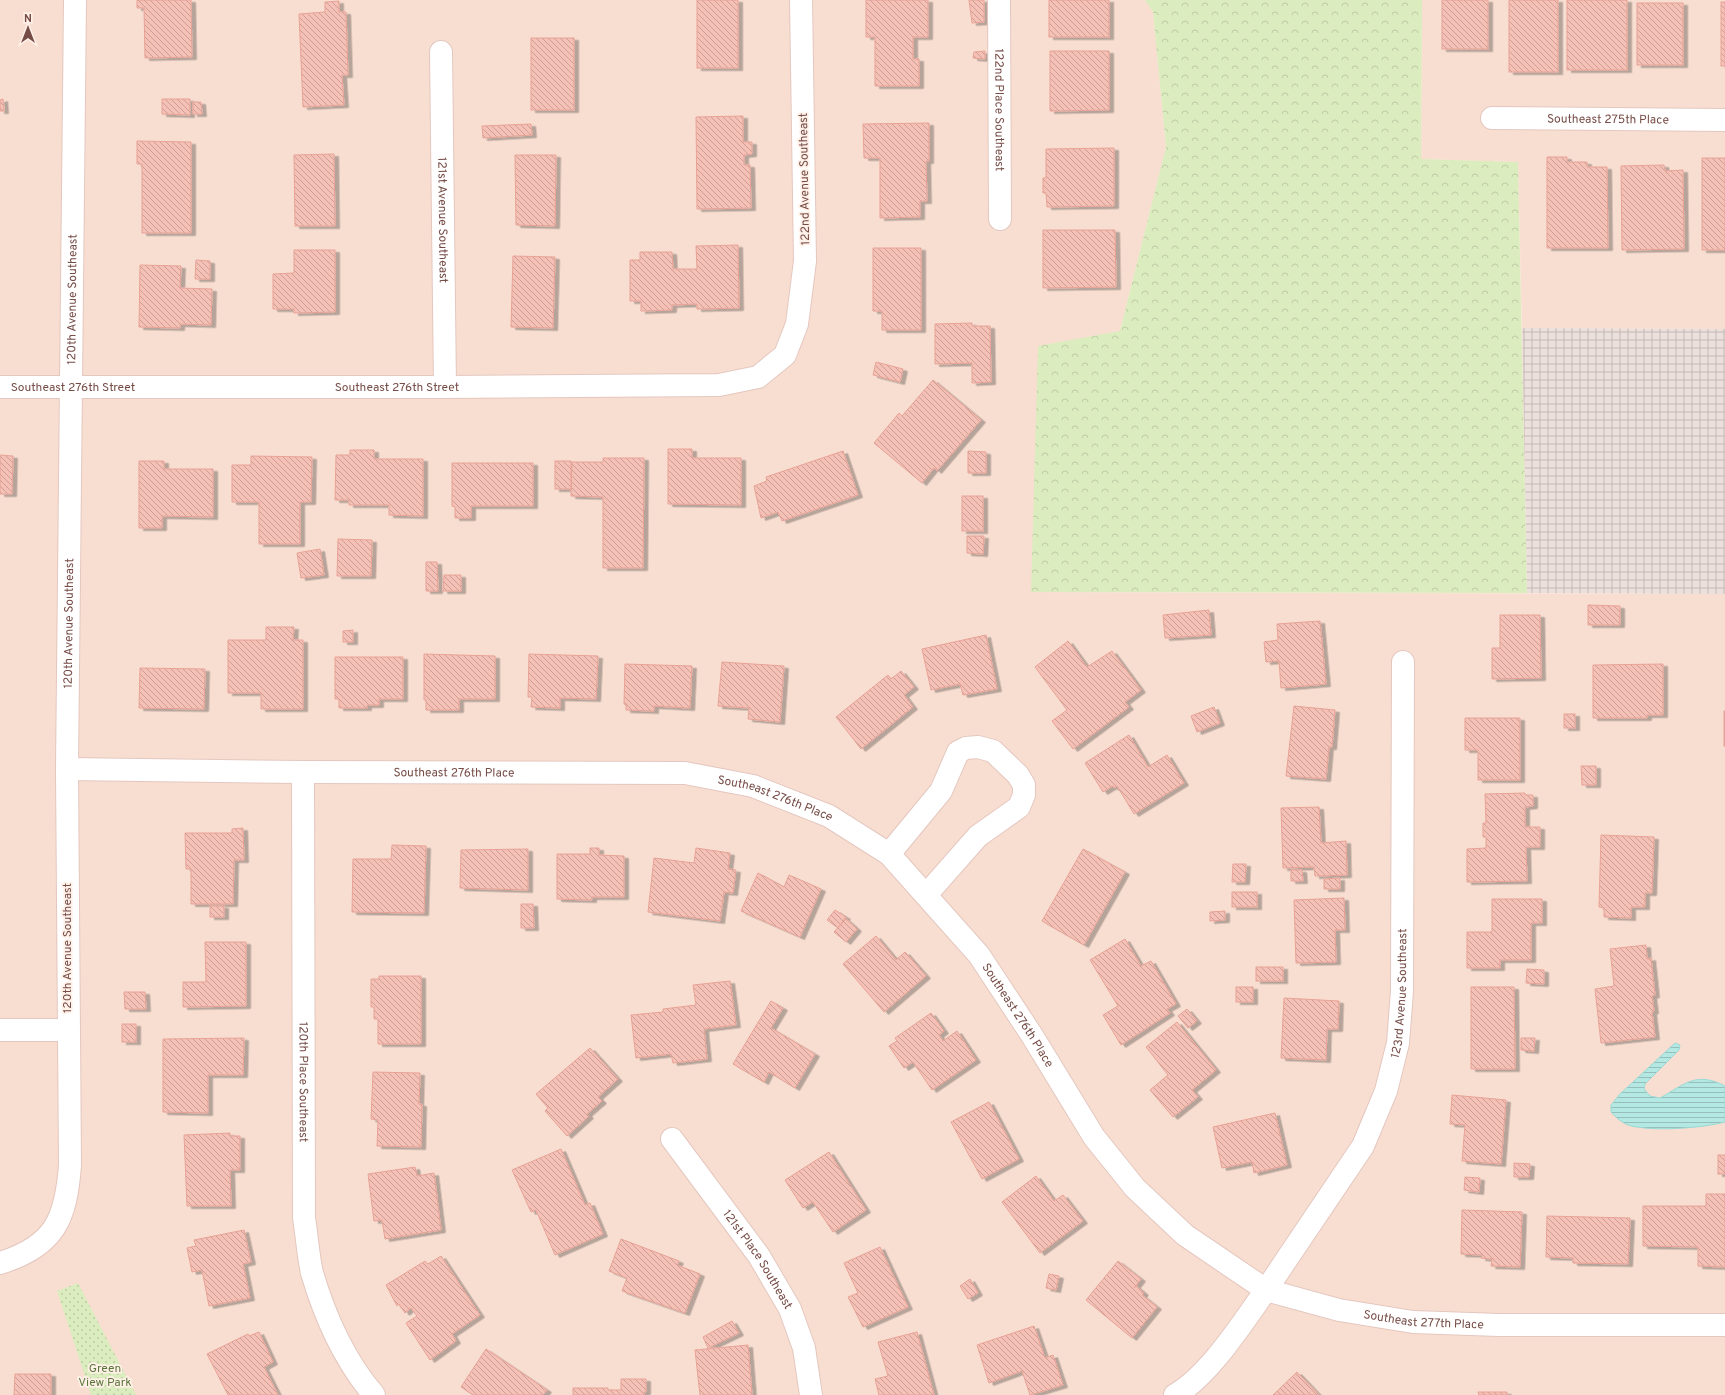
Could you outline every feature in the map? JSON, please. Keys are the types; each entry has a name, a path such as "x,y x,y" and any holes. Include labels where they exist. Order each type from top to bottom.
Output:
{"street":[{"name":"120th Avenue Southeast","path":"0,1263 18,1257 44,1241 60,1219 68,1194 70,1165 68,1030 68,769 75,0"},
{"name":"122nd Avenue Southeast","path":"785,356 797,324 805,261 801,0"},
{"name":"122nd Place Southeast","path":"999,0 1000,219"},
{"name":"121st Avenue Southeast","path":"441,52 446,387"},
{"name":"Southeast 275th Place","path":"1492,118 1725,120"},
{"name":"Southeast 276th Street","path":"0,387 446,387 719,385 758,377 785,356"},
{"name":"123rd Avenue Southeast","path":"1266,1290 1363,1146 1386,1091 1398,1043 1402,991 1403,662"},
{"path":"889,854 941,792 958,752 966,748 978,747 993,751 1018,775 1024,785 1024,795 1019,807 978,836 926,894"},
{"name":"Southeast 276th Place","path":"68,769 303,772 685,773 753,786 829,816 889,854 979,955 1033,1037 1094,1136 1135,1188 1185,1235 1266,1290"},
{"name":"120th Place Southeast","path":"303,772 304,1218 312,1271 331,1329 368,1387"},
{"path":"0,1030 68,1030"},
{"name":"121st Place Southeast","path":"672,1138 759,1256 790,1309 804,1348 811,1395"},
{"name":"Southeast 277th Place","path":"1266,1290 1339,1310 1413,1322 1499,1326 1725,1326"},
{"path":"1175,1395 1187,1388 1224,1347 1266,1290"}],"shaded area":[{"path":"0,0 1145,0 1153,11 1166,147 1120,331 1031,592 1725,594 1725,1395 0,1395"},
{"path":"1422,0 1725,0 1725,329 1522,328 1518,162 1421,159"},
{"path":"1522,328 1725,329 1725,594 1527,593"}],"green space":[{"path":"1145,0 1422,0 1421,159 1518,162 1527,593 1031,592 1038,346 1120,331 1166,147 1153,12"},
{"name":"Green View Park","path":"78,1283 136,1395 91,1395 57,1291"}],"water":[{"path":"1675,1043 1680,1045 1679,1050 1645,1084 1644,1089 1650,1096 1660,1098 1691,1081 1706,1080 1725,1086 1725,1122 1693,1127 1657,1129 1633,1126 1619,1120 1611,1112 1611,1105 1620,1094"}],"building":[{"path":"137,0 191,0 192,57 145,58 144,8 137,8"},
{"path":"697,0 738,0 738,68 697,68"},
{"path":"866,0 928,0 928,37 913,37 913,59 919,59 919,86 875,86 875,37 866,37"},
{"path":"969,0 984,0 984,22 972,23"},
{"path":"1049,0 1109,0 1109,37 1049,37"},
{"path":"1442,0 1488,0 1488,49 1442,49"},
{"path":"1509,0 1558,0 1558,72 1509,72"},
{"path":"1567,0 1627,0 1627,70 1567,70"},
{"path":"339,1 339,12 346,12 348,75 342,75 344,105 303,107 299,14 325,12 325,2"},
{"path":"1721,2 1725,2 1725,66 1721,66"},
{"path":"1637,3 1683,3 1683,65 1637,65"},
{"path":"531,38 574,38 574,110 531,110"},
{"path":"985,51 985,59 973,58 974,52"},
{"path":"1050,51 1109,51 1109,110 1050,111"},
{"path":"3,99 4,111 0,111 0,100"},
{"path":"162,99 190,99 190,115 162,114"},
{"path":"193,102 201,102 202,114 193,114"},
{"path":"743,116 743,142 752,142 752,154 744,155 744,165 750,165 751,208 697,209 696,117"},
{"path":"929,123 929,161 926,161 927,201 920,201 920,217 880,218 880,158 864,158 863,124"},
{"path":"531,124 532,135 483,138 482,126"},
{"path":"137,141 191,142 191,233 142,233 142,164 137,164"},
{"path":"1114,148 1114,206 1047,207 1046,193 1043,193 1043,178 1046,178 1046,149"},
{"path":"334,154 335,226 295,226 294,155"},
{"path":"515,155 556,155 555,226 516,225"},
{"path":"1547,157 1567,157 1567,162 1587,162 1587,167 1607,167 1608,248 1547,248"},
{"path":"1702,158 1725,158 1725,250 1702,250"},
{"path":"1664,165 1665,171 1683,170 1684,249 1622,250 1621,166"},
{"path":"1043,230 1115,230 1116,287 1043,288"},
{"path":"738,245 739,308 697,309 697,304 672,305 672,310 641,311 641,301 630,301 630,260 640,260 640,252 672,252 673,269 697,269 696,246"},
{"path":"873,248 921,248 921,330 882,330 882,311 873,311"},
{"path":"294,250 335,250 335,312 294,313 294,309 273,309 273,274 294,273"},
{"path":"513,256 555,257 553,328 511,327"},
{"path":"196,260 210,261 210,279 195,279"},
{"path":"140,265 181,266 180,288 212,289 211,325 180,324 180,328 139,327"},
{"path":"972,323 972,326 990,326 991,382 972,383 972,363 935,364 935,324"},
{"path":"876,362 903,369 900,382 873,375"},
{"path":"933,380 981,420 937,471 934,468 922,483 874,443 899,413 902,416"},
{"path":"668,449 692,449 692,458 741,458 741,505 668,504"},
{"path":"350,450 374,450 374,459 423,459 423,516 389,515 389,505 349,505 349,500 335,500 336,455 350,455"},
{"path":"843,451 858,495 782,521 778,512 761,518 754,486 767,481 766,477"},
{"path":"968,451 986,452 986,473 968,473"},
{"path":"0,455 13,456 12,494 0,494"},
{"path":"251,456 312,457 311,502 300,502 300,544 259,544 259,502 232,502 232,465 251,465"},
{"path":"603,458 644,458 643,568 603,568 603,497 571,496 572,462 603,462"},
{"path":"139,461 164,461 164,469 213,469 213,517 162,516 162,528 139,528"},
{"path":"555,461 571,461 571,489 555,489"},
{"path":"452,463 533,463 533,506 471,506 471,518 455,518 455,507 452,506"},
{"path":"962,496 983,496 983,531 962,531"},
{"path":"967,536 984,536 983,554 967,553"},
{"path":"338,539 372,540 371,576 337,576"},
{"path":"320,549 324,575 301,578 297,553"},
{"path":"426,562 437,562 438,591 426,591"},
{"path":"444,575 461,575 461,591 443,591"},
{"path":"1588,605 1620,606 1620,625 1588,625"},
{"path":"1209,610 1211,635 1165,638 1163,615"},
{"path":"1500,615 1540,615 1541,678 1492,679 1492,648 1500,648"},
{"path":"1320,621 1326,684 1281,688 1279,661 1266,662 1264,642 1278,640 1277,624"},
{"path":"266,627 294,627 293,640 303,640 303,709 261,709 261,693 228,693 228,640 266,640"},
{"path":"353,630 353,642 343,642 343,631"},
{"path":"986,635 997,689 963,695 960,684 931,690 922,649"},
{"path":"1068,641 1087,667 1112,651 1141,690 1125,702 1129,707 1073,749 1052,721 1067,710 1035,667"},
{"path":"424,654 495,656 495,699 459,699 459,710 426,710 426,700 424,700"},
{"path":"529,654 598,656 596,699 560,698 560,708 531,707 532,697 528,697"},
{"path":"335,657 403,657 403,699 379,699 379,705 367,705 367,708 339,708 339,699 335,699"},
{"path":"722,662 784,666 780,722 748,719 749,708 718,706"},
{"path":"625,664 692,666 690,708 654,706 654,711 626,710 626,705 624,704"},
{"path":"1663,664 1663,715 1647,715 1647,718 1593,718 1593,665"},
{"path":"140,668 205,669 204,709 139,708"},
{"path":"901,671 914,687 904,695 913,707 861,749 836,717 888,675 891,679"},
{"path":"1294,706 1335,710 1332,747 1329,747 1326,779 1286,776"},
{"path":"1214,707 1220,723 1197,732 1191,716"},
{"path":"1725,711 1725,746 1724,746"},
{"path":"1564,714 1575,714 1575,728 1564,728"},
{"path":"1465,718 1520,718 1520,780 1478,780 1478,750 1465,750"},
{"path":"1129,735 1148,767 1167,755 1184,783 1134,814 1117,786 1114,788 1113,786 1103,792 1085,763"},
{"path":"1581,766 1596,766 1596,785 1582,785"},
{"path":"1525,793 1525,795 1533,795 1533,806 1525,807 1525,827 1540,827 1540,847 1526,847 1527,881 1467,882 1467,849 1486,848 1486,837 1483,837 1483,823 1486,823 1485,794"},
{"path":"1319,807 1321,843 1346,841 1347,875 1315,876 1314,867 1283,868 1281,808"},
{"path":"243,828 244,860 234,860 233,904 191,904 191,869 186,869 185,833 232,833 232,829"},
{"path":"1601,835 1654,837 1652,893 1645,893 1645,907 1631,907 1631,918 1604,917 1604,908 1599,907"},
{"path":"392,845 426,846 424,913 352,912 353,859 391,859"},
{"path":"590,848 599,848 599,855 624,856 624,897 592,897 592,900 557,899 557,854 590,854"},
{"path":"696,848 730,853 728,869 736,870 733,893 724,892 720,921 648,912 654,858 694,863"},
{"path":"528,849 528,890 460,888 461,850"},
{"path":"1083,849 1125,872 1084,945 1042,921"},
{"path":"1233,864 1246,864 1245,882 1232,882"},
{"path":"1291,870 1302,870 1303,881 1291,881"},
{"path":"758,873 784,887 789,875 821,889 800,937 741,911"},
{"path":"1340,878 1340,889 1324,889 1324,879"},
{"path":"1232,892 1257,892 1257,907 1232,907"},
{"path":"1344,898 1345,930 1335,930 1336,962 1296,963 1294,900"},
{"path":"1492,899 1542,899 1542,923 1531,923 1531,960 1500,960 1500,968 1467,968 1467,932 1492,932"},
{"path":"521,904 533,904 534,928 521,928"},
{"path":"210,906 224,906 224,917 210,917"},
{"path":"835,910 846,917 838,928 827,920"},
{"path":"1225,911 1225,920 1210,921 1210,912"},
{"path":"846,919 857,929 846,942 834,932"},
{"path":"876,936 896,960 905,952 926,976 884,1012 843,964"},
{"path":"1125,939 1141,966 1151,961 1176,1004 1167,1009 1170,1013 1121,1045 1103,1015 1118,1006 1090,960"},
{"path":"205,942 246,942 246,1006 183,1007 183,982 206,982"},
{"path":"1646,945 1647,959 1651,958 1655,995 1652,996 1654,1011 1652,1012 1655,1037 1601,1043 1595,989 1614,986 1610,949"},
{"path":"1256,967 1283,967 1283,981 1256,981"},
{"path":"1527,969 1544,970 1544,984 1526,983"},
{"path":"379,976 421,976 421,1044 378,1044 378,1019 374,1019 374,1007 371,1007 371,979 379,979"},
{"path":"730,981 736,1025 704,1029 707,1059 673,1063 671,1054 636,1058 631,1015 663,1012 663,1009 696,1005 693,985"},
{"path":"1236,987 1253,987 1253,1002 1236,1002"},
{"path":"1471,987 1514,987 1515,1069 1471,1069"},
{"path":"124,992 145,992 146,1009 125,1009"},
{"path":"1284,998 1339,1001 1338,1029 1327,1029 1326,1060 1281,1058"},
{"path":"771,1001 783,1008 771,1028 815,1054 795,1088 769,1072 764,1082 733,1064"},
{"path":"1187,1009 1197,1021 1188,1028 1178,1016"},
{"path":"931,1013 944,1031 939,1035 943,1041 957,1031 976,1060 932,1090 913,1062 904,1068 889,1046 897,1041 895,1038"},
{"path":"1177,1022 1216,1070 1192,1090 1198,1097 1173,1117 1150,1090 1168,1075 1146,1047"},
{"path":"122,1024 136,1024 136,1042 122,1042"},
{"path":"244,1038 243,1075 208,1075 208,1113 163,1112 163,1039"},
{"path":"1521,1038 1535,1038 1534,1051 1521,1050"},
{"path":"590,1048 618,1079 598,1097 602,1101 587,1114 589,1116 567,1136 545,1111 548,1108 536,1094"},
{"path":"373,1072 420,1073 419,1104 422,1104 421,1147 377,1146 378,1120 371,1119"},
{"path":"1452,1095 1506,1100 1501,1164 1462,1161 1465,1125 1450,1124"},
{"path":"989,1102 1019,1159 982,1179 951,1122"},
{"path":"1275,1113 1287,1165 1254,1173 1252,1162 1222,1168 1213,1127"},
{"path":"230,1133 230,1136 240,1136 240,1170 230,1170 231,1206 187,1206 184,1135"},
{"path":"561,1149 585,1205 590,1203 603,1234 555,1255 536,1210 531,1212 512,1170"},
{"path":"829,1152 866,1210 833,1232 813,1202 803,1208 785,1180"},
{"path":"1718,1155 1725,1155 1725,1174 1718,1174"},
{"path":"1514,1163 1530,1164 1529,1177 1514,1177"},
{"path":"415,1167 417,1176 434,1173 441,1230 385,1239 382,1220 374,1221 368,1174"},
{"path":"1036,1176 1054,1201 1063,1195 1083,1221 1040,1253 1002,1202"},
{"path":"1465,1177 1480,1178 1479,1192 1464,1190"},
{"path":"1706,1194 1725,1194 1725,1267 1698,1266 1698,1247 1643,1246 1643,1206 1706,1206"},
{"path":"1462,1210 1522,1212 1520,1267 1491,1266 1492,1259 1481,1258 1482,1255 1461,1254"},
{"path":"1547,1216 1630,1218 1628,1264 1573,1263 1573,1258 1546,1257"},
{"path":"244,1230 251,1262 243,1264 250,1298 209,1306 202,1270 192,1272 187,1248 196,1246 194,1240"},
{"path":"621,1239 679,1261 677,1265 700,1274 685,1313 622,1291 627,1278 609,1271"},
{"path":"880,1247 908,1307 863,1327 848,1297 858,1293 844,1263"},
{"path":"441,1256 480,1315 452,1334 456,1341 430,1360 406,1323 417,1316 411,1308 405,1313 399,1304 397,1306 386,1285 425,1261 428,1264"},
{"path":"1118,1261 1141,1279 1134,1288 1136,1286 1144,1293 1142,1295 1157,1307 1132,1338 1086,1300"},
{"path":"1049,1274 1059,1276 1056,1290 1046,1288"},
{"path":"970,1279 978,1293 968,1299 960,1286"},
{"path":"732,1321 739,1333 708,1348 703,1337"},
{"path":"1034,1326 1045,1358 1053,1355 1063,1385 1030,1395 1022,1371 989,1383 977,1345"},
{"path":"259,1332 273,1362 264,1367 278,1395 228,1395 207,1354 248,1334 249,1336"},
{"path":"917,1332 934,1395 879,1395 875,1379 888,1376 878,1342"},
{"path":"748,1345 752,1395 700,1395 695,1350"},
{"path":"486,1349 547,1390 543,1395 473,1395 461,1387"},
{"path":"1297,1372 1319,1395 1273,1395"},
{"path":"15,1374 51,1374 51,1395 14,1395"},
{"path":"621,1379 646,1379 646,1392 644,1392 644,1395 573,1395 573,1388 608,1388 608,1390 621,1390"},
{"path":"1478,1392 1507,1392 1507,1395 1479,1395"}]}
